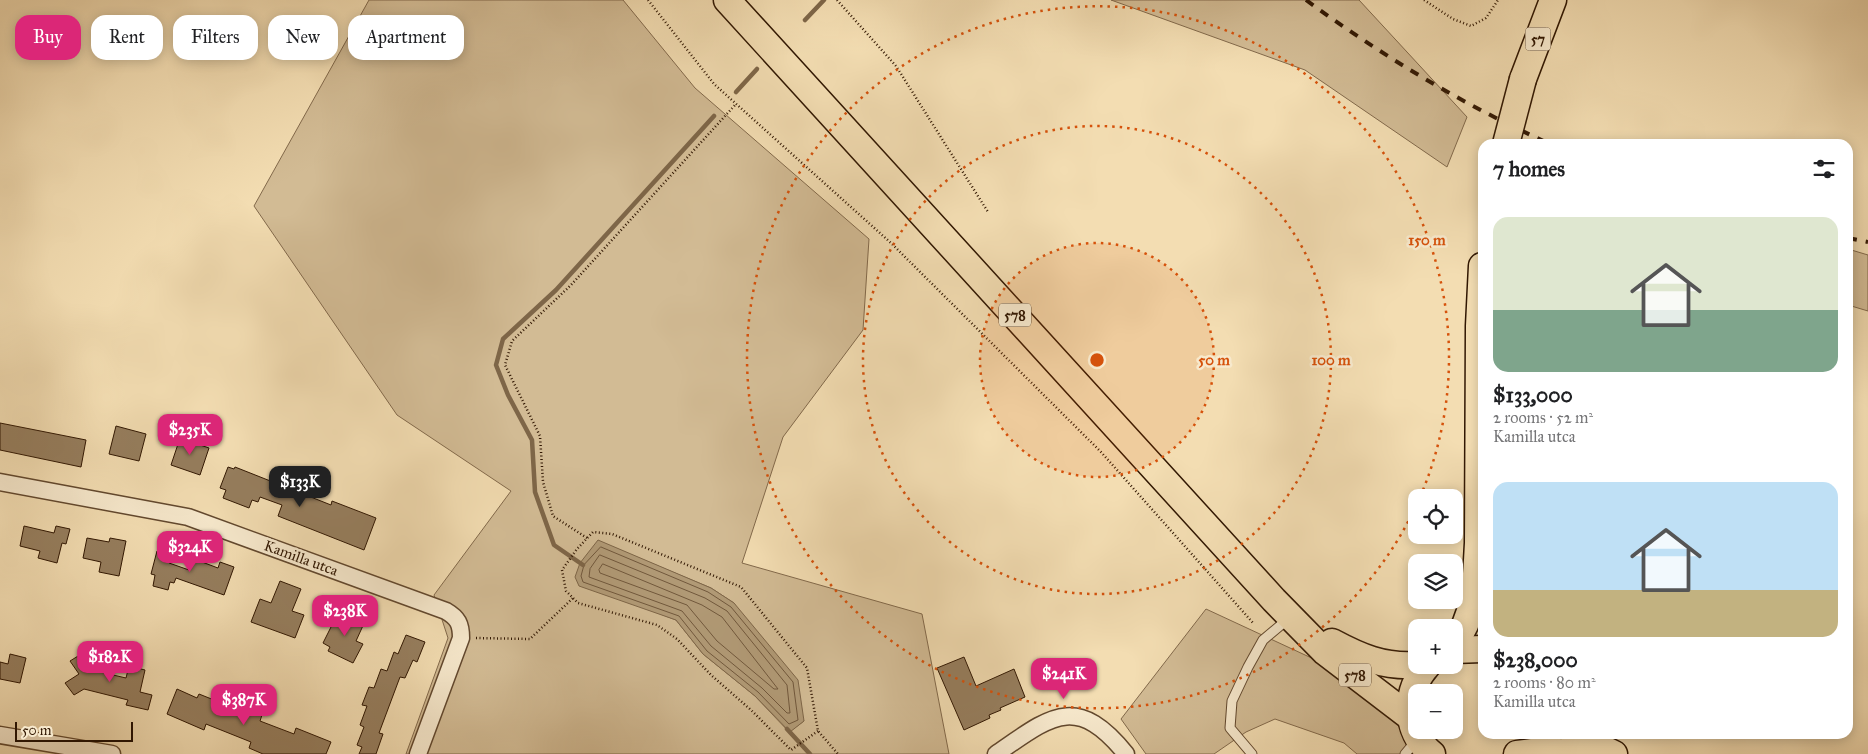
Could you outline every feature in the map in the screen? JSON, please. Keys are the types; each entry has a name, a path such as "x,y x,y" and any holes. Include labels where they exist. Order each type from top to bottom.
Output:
{"main road":[{"name":"578","path":"727,0 1227,550 1420,745"},
{"name":"57","path":"1507,139 1523,79 1553,0"},
{"path":"1463,628 1472,600 1478,543"},
{"name":"578","path":"1298,623 1373,662 1390,665 1408,664"},
{"path":"1463,648 1478,649"},
{"path":"1420,745 1413,688 1422,674"},
{"path":"1507,754 1519,739"},
{"path":"1583,739 1614,754"},
{"path":"1517,754 1546,750 1574,754"}],"street":[{"name":"Kamilla utca","path":"0,482 188,517 446,611 456,617 461,626 461,638"},
{"path":"418,754 461,638"},
{"path":"996,754 1042,722 1060,715 1072,716 1095,724 1113,738 1126,754"},
{"path":"0,735 112,754"}],"lane":[{"path":"1252,754 1230,728 1232,701 1263,640 1298,623"}],"path":[{"path":"648,0 714,84 891,243 1101,452 1254,624"},
{"path":"837,0 896,66 988,212"},
{"path":"1424,0 1453,19 1471,26 1486,18 1498,0"},
{"path":"587,538 553,516 544,482 540,436 505,365 512,341 571,285 736,104"},
{"path":"818,731 791,750 751,710 711,675 677,639 657,625 578,604 566,591 562,570 577,549 593,532 612,534 741,586 807,668 818,731 838,754"},
{"path":"461,638 530,639 573,598"}],"shaded area":[{"path":"369,0 623,0 695,88 869,239 863,330 783,437 742,563 922,614 949,754 406,754 448,638 434,595 511,491 397,415 254,206 336,60 338,60 338,56 348,38 348,60 464,60 464,15 361,15","holes":["598,541 711,588 734,603 804,721 789,732 755,696 703,654 676,620 632,603"]},
{"path":"1111,0 1359,0 1467,117 1447,167 1305,70"},
{"path":"1853,250 1868,255 1868,311 1853,306"},
{"path":"1206,609 1318,661 1401,724 1415,754 1357,754 1344,743 1275,719 1246,732 1214,754 1146,754 1121,719"}],"water":[{"path":"598,540 711,588 734,603 798,680 804,721 790,732 755,696 703,654 676,620 579,586 575,577 580,563"}],"building":[{"path":"0,423 86,440 81,467 0,450"},
{"path":"116,426 146,434 139,461 109,454"},
{"path":"180,438 209,448 200,475 171,465"},
{"path":"228,467 234,469 235,467 331,505 332,501 376,518 364,550 278,516 282,505 260,497 258,502 252,500 249,508 223,498 226,490 220,488"},
{"path":"24,526 54,533 56,526 70,529 66,544 62,543 57,563 38,558 40,551 20,546"},
{"path":"87,538 109,542 110,538 126,541 119,576 99,572 101,562 83,558"},
{"path":"161,547 174,550 169,563 189,570 194,559 218,568 220,562 234,567 224,595 176,578 174,583 170,582 168,590 153,586 155,575 151,574 157,551 160,551"},
{"path":"280,581 301,589 292,611 304,615 295,638 251,622 260,599 271,603"},
{"path":"351,612 366,619 356,641 363,644 353,663 328,651 330,647 323,643 336,617 340,619 343,615 348,618"},
{"path":"406,635 425,642 417,662 413,660 405,678 400,677 379,733 383,734 376,754 359,754 362,747 357,745 364,727 360,725 367,706 362,705 369,687 374,688 381,669 387,671 394,652 398,654"},
{"path":"83,653 90,664 98,666 96,671 126,678 129,666 145,670 140,692 152,695 148,710 126,705 128,700 84,689 74,695 65,683 79,674 70,661"},
{"path":"10,654 26,658 20,683 0,679 0,662 8,664"},
{"path":"964,657 976,686 1014,669 1025,697 1000,708 1001,710 989,715 990,718 964,730 937,668"},
{"path":"177,689 197,698 199,694 229,706 230,702 262,715 260,721 294,734 296,728 331,742 326,754 263,754 249,748 251,742 206,724 204,730 167,714"}],"waterway":[{"path":"805,20 824,0"},
{"path":"736,92 757,69"},
{"path":"583,565 554,545 535,492 532,440 508,395 496,365 503,339 556,290 714,116"},
{"path":"787,729 810,754"}],"railway":[{"path":"1306,0 1365,41 1424,78 1486,113 1539,139"},
{"path":"1853,239 1868,242"}]}
